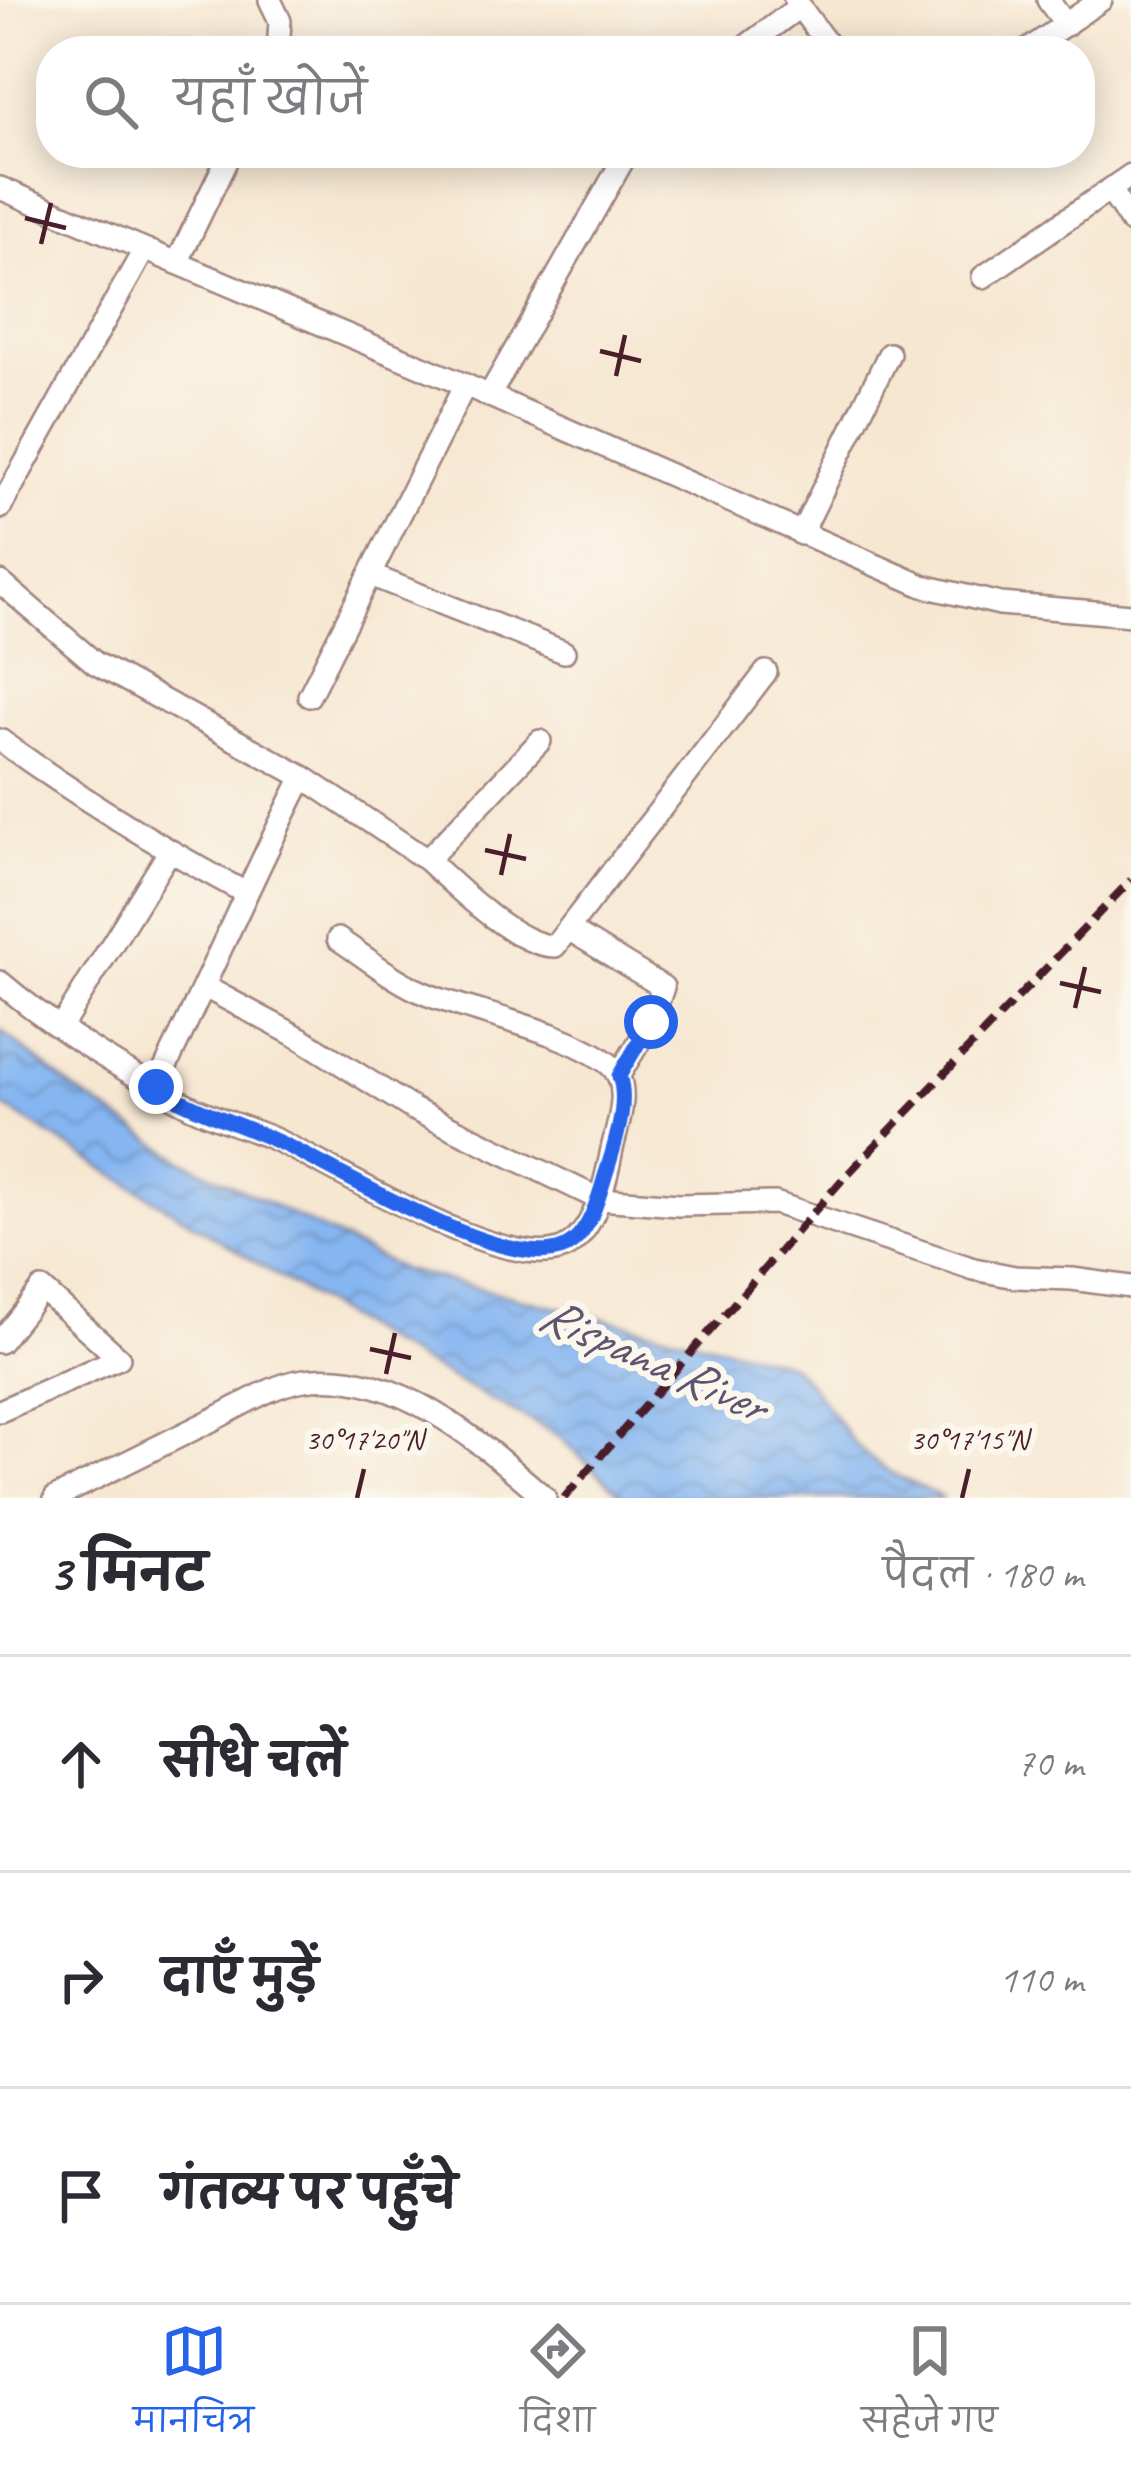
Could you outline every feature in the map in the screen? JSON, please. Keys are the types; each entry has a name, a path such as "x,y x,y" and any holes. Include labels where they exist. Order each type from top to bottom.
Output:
{"street":[{"path":"270,0 280,21 279,36"},
{"path":"1048,0 1066,25"},
{"path":"1050,36 1101,0"},
{"path":"758,36 798,3 821,36"},
{"path":"177,263 223,168"},
{"path":"489,396 618,168"},
{"path":"983,278 1131,176"},
{"path":"0,188 923,586 1075,613 1131,615"},
{"path":"1110,190 1131,222"},
{"path":"0,508 144,250"},
{"path":"801,534 889,354"},
{"path":"309,696 465,385"},
{"path":"370,575 564,652"},
{"path":"0,582 95,663 303,777 427,860 485,909 537,944 555,946 571,930 766,672"},
{"path":"0,740 169,852 244,892"},
{"path":"427,860 540,741"},
{"path":"156,1087 244,892 303,777"},
{"path":"61,1028 169,852"},
{"path":"571,930 663,987 651,1022 619,1076"},
{"path":"0,982 61,1028 156,1087 201,1112 294,1149 401,1205 507,1246 537,1252 559,1250 581,1234 598,1198 619,1118 619,1076 593,1055 416,990 338,939"},
{"path":"205,987 302,1039 413,1109 598,1198 666,1205 776,1203 974,1269 1131,1287"},
{"path":"0,1342 42,1289 119,1358 0,1411"},
{"path":"55,1498 281,1386 323,1380 367,1387 425,1406 481,1443 545,1498"}],"water":[{"name":"Rispana River","path":"0,1030 72,1088 182,1160 403,1270 788,1363 873,1461 944,1498 625,1498 557,1435 388,1344 0,1104"}],"railway":[{"path":"564,1498 841,1181 1131,880"}],"route":[{"path":"156,1087 201,1112 294,1149 401,1205 507,1246 537,1252 559,1250 581,1234 598,1198 619,1118 619,1076 651,1022"}]}
